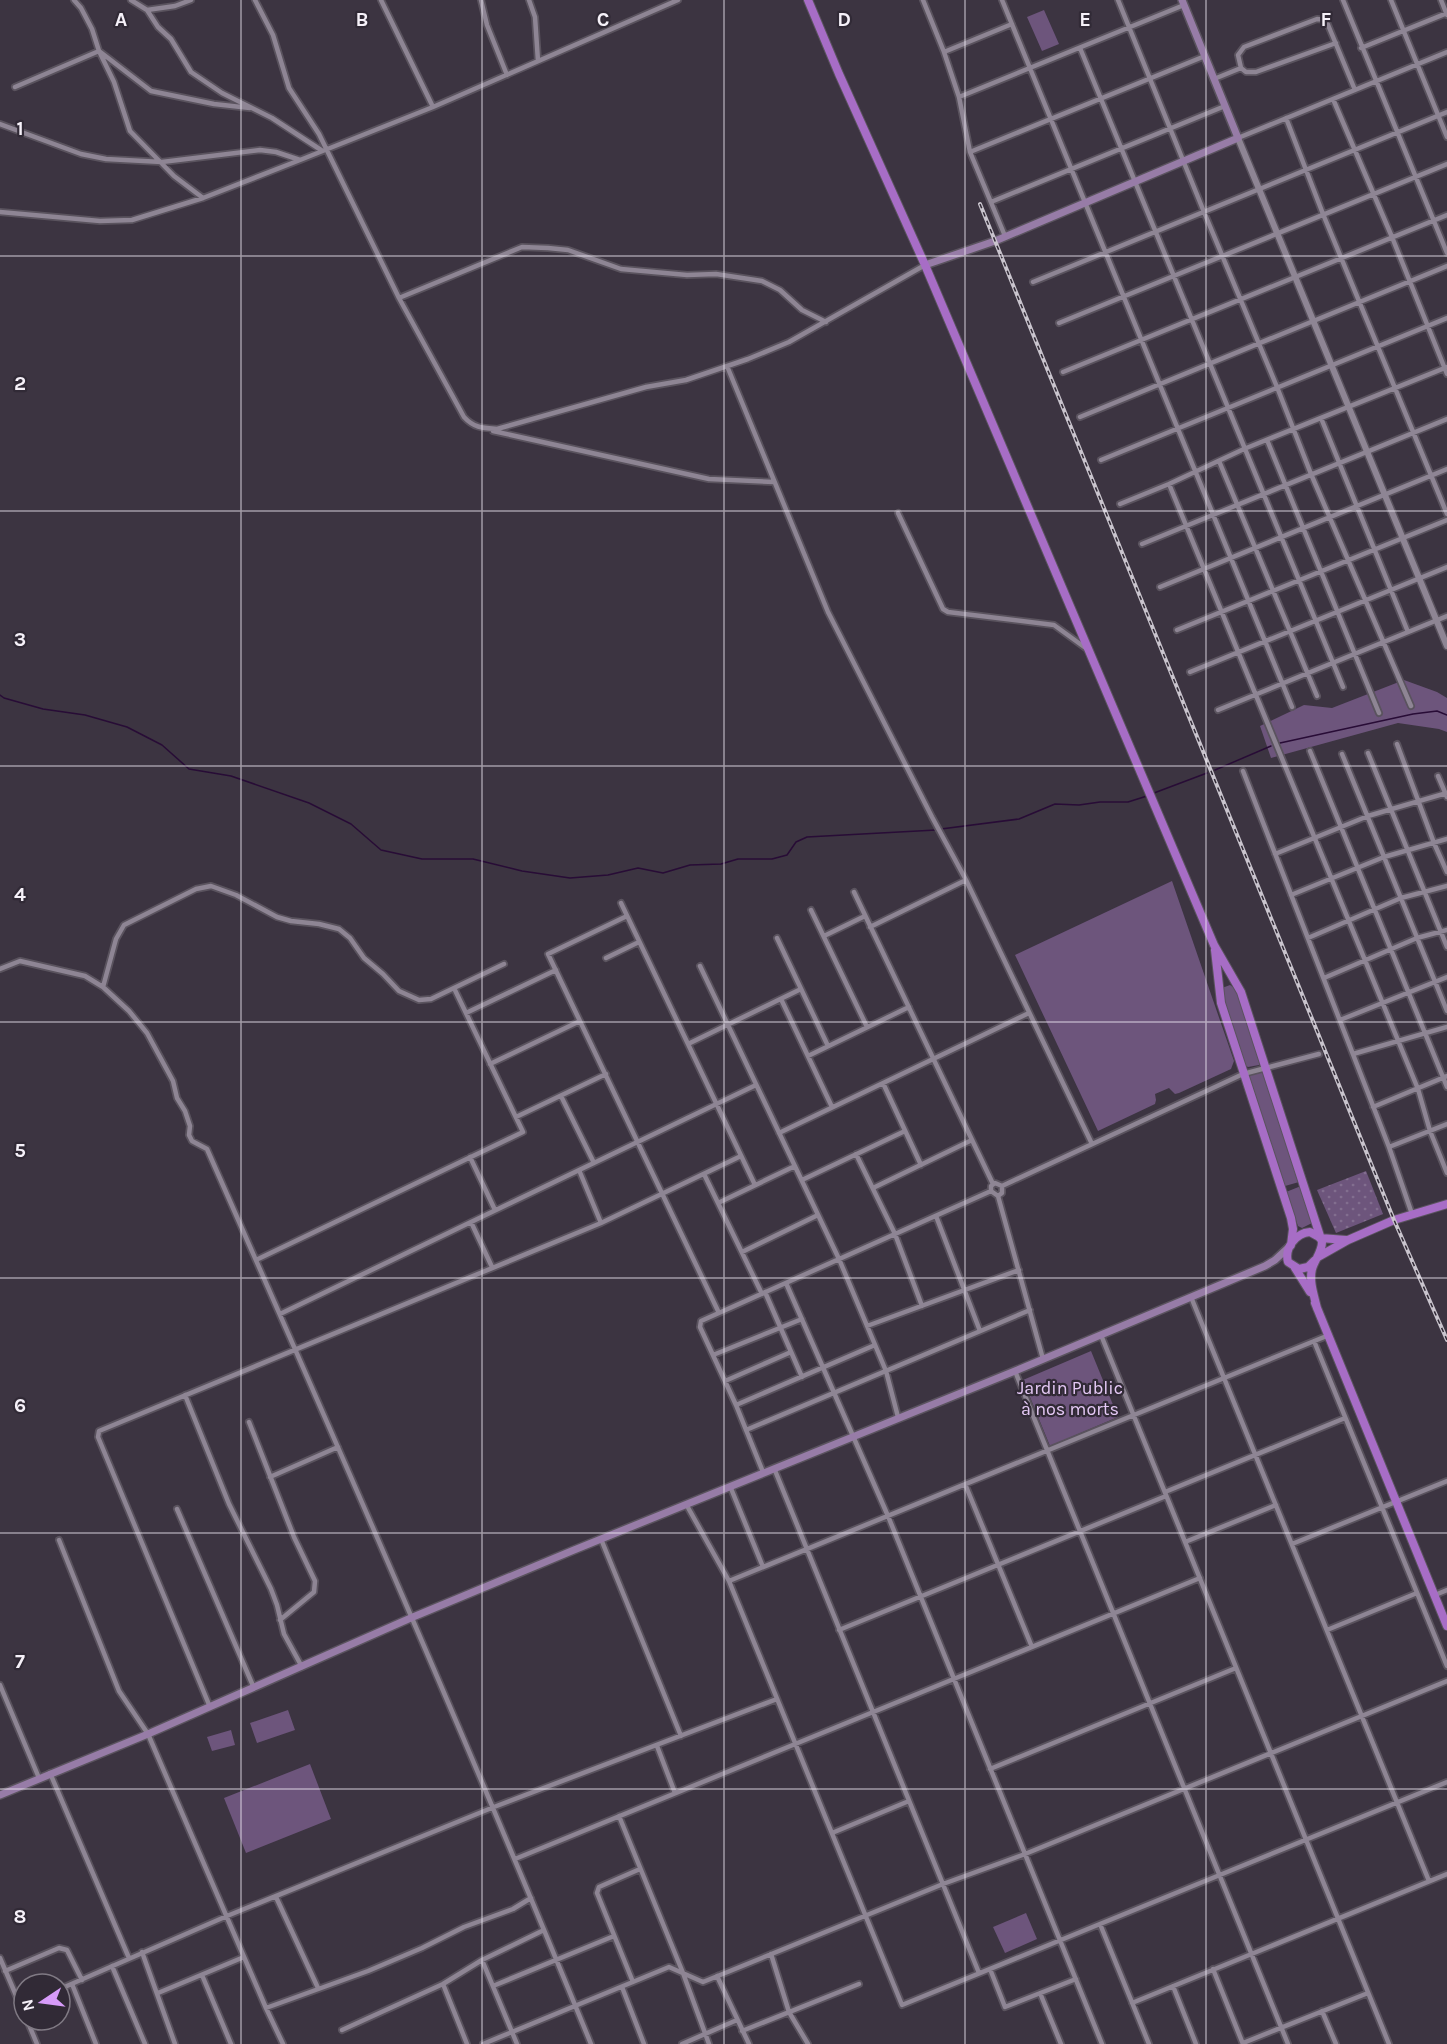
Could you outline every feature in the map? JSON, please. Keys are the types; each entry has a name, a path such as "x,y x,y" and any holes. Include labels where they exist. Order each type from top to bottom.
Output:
{"highway":[{"path":"808,0 925,266 1214,945 1239,987 1315,1217 1322,1246 1312,1268 1311,1280 1317,1308"},
{"path":"1214,945 1221,1003 1291,1218 1293,1229 1287,1258 1306,1283 1329,1335 1447,1626"},
{"path":"1293,1267 1308,1267 1317,1258 1348,1240 1412,1214 1447,1204"},
{"path":"1290,1245 1306,1232 1314,1233 1320,1238 1348,1240"}],"main road":[{"path":"925,266 1005,236 1238,138 1183,3"},
{"path":"0,1795 148,1734 413,1617 763,1472 1015,1371 1265,1266 1275,1260 1290,1245"},
{"path":"1265,1266 1283,1263 1293,1267"}],"street":[{"path":"74,0 87,18 114,82 130,131 174,176 204,198"},
{"path":"131,0 147,10 158,27 171,39 191,72 323,149"},
{"path":"147,10 175,6 191,0"},
{"path":"255,0 273,36 289,88 308,116 399,298 464,417 471,424 709,479 774,482"},
{"path":"381,0 433,107"},
{"path":"482,0 487,25 507,75"},
{"path":"529,0 535,17 538,61"},
{"path":"0,212 100,221 125,221 146,217 204,198 433,107 678,0"},
{"path":"1002,0 1292,707"},
{"path":"1119,0 1311,474 1411,706"},
{"path":"1343,0 1447,253"},
{"path":"1392,0 1447,137"},
{"path":"1361,48 1447,14 1441,0"},
{"path":"925,1 959,98 970,152 1005,236"},
{"path":"959,98 1183,3"},
{"path":"1336,43 1256,72 1246,72 1240,68 1238,56 1244,47 1317,19 1326,20 1336,43 1355,90"},
{"path":"944,52 1012,24"},
{"path":"1080,48 1343,687"},
{"path":"15,87 99,51"},
{"path":"99,51 151,91 214,104 250,108"},
{"path":"1447,52 1238,138 1447,646"},
{"path":"970,152 1205,56"},
{"path":"1214,79 1240,68"},
{"path":"1120,504 1244,449 1349,406 1446,370 1333,99"},
{"path":"991,202 1225,106"},
{"path":"1033,282 1447,112"},
{"path":"1286,118 1323,214 1343,257 1447,514"},
{"path":"0,124 81,154 106,159 162,162 260,150 276,152 300,160"},
{"path":"1059,323 1447,164"},
{"path":"1063,372 1447,215"},
{"path":"399,298 522,247 548,248 568,250 621,269 716,274 762,280 780,290 802,310 826,322"},
{"path":"481,428 497,429 636,390 686,380 727,366 789,342 925,266"},
{"path":"1080,417 1447,267"},
{"path":"1101,459 1447,318"},
{"path":"727,366 828,612 943,840 966,880 1092,1144"},
{"path":"1321,418 1408,632"},
{"path":"1142,544 1447,418"},
{"path":"1267,440 1378,713"},
{"path":"1219,461 1317,696"},
{"path":"1160,587 1447,469"},
{"path":"1169,484 1418,1089 1430,1131 1447,1173"},
{"path":"898,513 943,609 948,612 1054,625 1087,649"},
{"path":"1177,630 1447,520"},
{"path":"1190,672 1447,567"},
{"path":"1218,710 1447,616"},
{"path":"1397,744 1447,872"},
{"path":"1310,751 1445,1077 1447,1087"},
{"path":"1368,753 1447,947"},
{"path":"1342,754 1447,1011"},
{"path":"1243,771 1389,1147 1412,1214"},
{"path":"1275,854 1340,825 1446,794 1438,776"},
{"path":"1291,895 1384,857 1447,839"},
{"path":"870,927 966,880"},
{"path":"104,987 116,939 124,925 195,889 211,886 237,895 277,917 339,929 350,938 364,958 379,969 399,991 419,999 431,999 504,964"},
{"path":"1308,938 1401,898 1447,886"},
{"path":"763,1472 700,1324 701,1321 991,1191 993,1184 854,892"},
{"path":"621,903 755,1185"},
{"path":"811,910 867,1027"},
{"path":"627,916 548,954 719,1313"},
{"path":"824,936 865,916"},
{"path":"1324,978 1418,938 1447,930"},
{"path":"777,938 828,1046"},
{"path":"606,958 639,942"},
{"path":"0,969 20,961 85,976 104,987 129,1011 147,1033 173,1081 177,1098 190,1126 189,1135 192,1141 207,1149 280,1314 413,1617 591,2044"},
{"path":"700,966 839,1259 886,1371 898,1417"},
{"path":"466,1013 556,970"},
{"path":"1340,1020 1447,977"},
{"path":"256,1260 523,1132 454,988"},
{"path":"688,1044 801,989"},
{"path":"781,999 832,1107"},
{"path":"808,1056 909,1007"},
{"path":"779,1133 1029,1013"},
{"path":"490,1064 580,1021"},
{"path":"1353,1054 1447,1027"},
{"path":"1002,1186 1243,1074 1318,1054"},
{"path":"516,1117 606,1074"},
{"path":"1373,1107 1445,1077"},
{"path":"883,1083 921,1165"},
{"path":"280,1314 756,1085"},
{"path":"561,1095 594,1163"},
{"path":"1389,1147 1447,1124"},
{"path":"802,1180 905,1131"},
{"path":"873,1188 972,1140"},
{"path":"856,1154 895,1234 922,1306"},
{"path":"210,1707 98,1434 99,1431 601,1223 741,1156"},
{"path":"470,1157 495,1210"},
{"path":"718,1203 795,1166"},
{"path":"579,1170 601,1223"},
{"path":"704,1174 802,1377"},
{"path":"993,1184 998,1183 1002,1186"},
{"path":"998,1196 1002,1193 1002,1186"},
{"path":"991,1191 998,1196 1043,1359"},
{"path":"742,1252 818,1215"},
{"path":"936,1216 980,1331"},
{"path":"471,1222 492,1267"},
{"path":"867,1326 1019,1270"},
{"path":"786,1283 888,1516 1102,2044"},
{"path":"1191,1297 1430,1881"},
{"path":"746,1430 1030,1310"},
{"path":"713,1354 802,1320"},
{"path":"1101,1335 1389,2044"},
{"path":"729,1581 1329,1335"},
{"path":"1314,1341 1447,1666"},
{"path":"736,1405 875,1345"},
{"path":"725,1381 791,1352"},
{"path":"1015,1371 1288,2044"},
{"path":"185,1395 229,1503 271,1590 284,1634 302,1667"},
{"path":"839,1630 1080,1531 1345,1418"},
{"path":"249,1422 294,1537 315,1581 314,1592 280,1620"},
{"path":"270,1477 338,1447"},
{"path":"774,1468 979,1973"},
{"path":"1292,1544 1447,1481"},
{"path":"965,1484 1032,1647"},
{"path":"730,1486 763,1567"},
{"path":"686,1504 729,1581 902,2005 1447,1782"},
{"path":"1185,1542 1276,1505"},
{"path":"177,1509 254,1688"},
{"path":"601,1539 681,1736"},
{"path":"59,1540 119,1691 148,1734 283,2044"},
{"path":"515,1859 1200,1578"},
{"path":"1435,1595 1447,1590"},
{"path":"1327,1630 1417,1593"},
{"path":"990,1769 1236,1668"},
{"path":"483,2044 669,1967 703,1982 1447,1682"},
{"path":"0,1685 39,1778"},
{"path":"96,2044 72,1984 227,1916 494,1808 777,1699"},
{"path":"657,1746 675,1793"},
{"path":"50,1773 129,1958"},
{"path":"832,1833 909,1801"},
{"path":"619,1816 683,1973 709,2044"},
{"path":"633,1982 597,1893 599,1887 640,1869"},
{"path":"1132,2003 1447,1874"},
{"path":"276,1897 318,1988"},
{"path":"266,2008 368,1971 513,1909 531,1898"},
{"path":"1100,1924 1149,2044"},
{"path":"342,2030 443,1984 482,1960 544,1930"},
{"path":"493,1986 614,1936"},
{"path":"5,1971 59,1948 64,1948 82,1980"},
{"path":"142,1952 175,2043 167,2044"},
{"path":"771,1954 789,2012 807,2044"},
{"path":"0,1958 12,1985"},
{"path":"158,1993 244,1958"},
{"path":"482,1960 517,2044"},
{"path":"112,1966 145,2044"},
{"path":"990,1969 1005,2007 1076,1979"},
{"path":"1213,1970 1243,2044 1368,1993"},
{"path":"202,1975 231,2044"},
{"path":"717,1976 749,2044"},
{"path":"443,1984 467,2044"},
{"path":"742,2031 859,1984"},
{"path":"1173,1986 1196,2044"},
{"path":"622,1987 644,2044"},
{"path":"1040,1993 1061,2044"},
{"path":"1322,2011 1336,2044"},
{"path":"682,2044 737,2020"}],"green space":[{"path":"1044,10 1059,44 1042,51 1027,17"},
{"path":"1404,680 1447,698 1447,732 1398,723 1271,758 1260,726 1304,705 1332,708"},
{"path":"1172,881 1234,1061 1231,1069 1179,1093 1175,1094 1169,1088 1155,1094 1155,1104 1098,1131 1015,955"},
{"path":"1230,985 1237,990 1261,1061 1259,1065 1248,1067 1244,1065 1221,997 1222,988"},
{"path":"1264,1071 1299,1182 1285,1186 1247,1074"},
{"path":"1366,1171 1383,1214 1336,1233 1317,1190"},
{"path":"1301,1186 1312,1220 1312,1223 1302,1228 1298,1226 1286,1192"},
{"name":"Jardin Public à nos morts","path":"1091,1351 1118,1417 1050,1446 1023,1380"},
{"path":"288,1710 295,1730 257,1743 250,1723"},
{"path":"231,1730 235,1745 212,1751 207,1737"},
{"path":"310,1764 331,1819 246,1853 224,1798"},
{"path":"1026,1913 1037,1939 1005,1953 993,1927"}],"waterway":[{"path":"0,695 43,709 85,715 127,727 162,745 189,769 231,776 309,803 351,824 381,850 422,859 473,859 522,871 570,878 608,875 638,868 663,873 690,865 721,864 738,859 772,859 787,855 796,842 807,837 936,830"},
{"path":"1280,743 1413,714 1437,711 1447,715"},
{"path":"1215,770 1271,746"},
{"path":"1154,793 1207,773"},
{"path":"941,829 1019,819 1055,804 1128,802 1147,796"}],"railway":[{"path":"980,204 1394,1220 1447,1340"}]}
